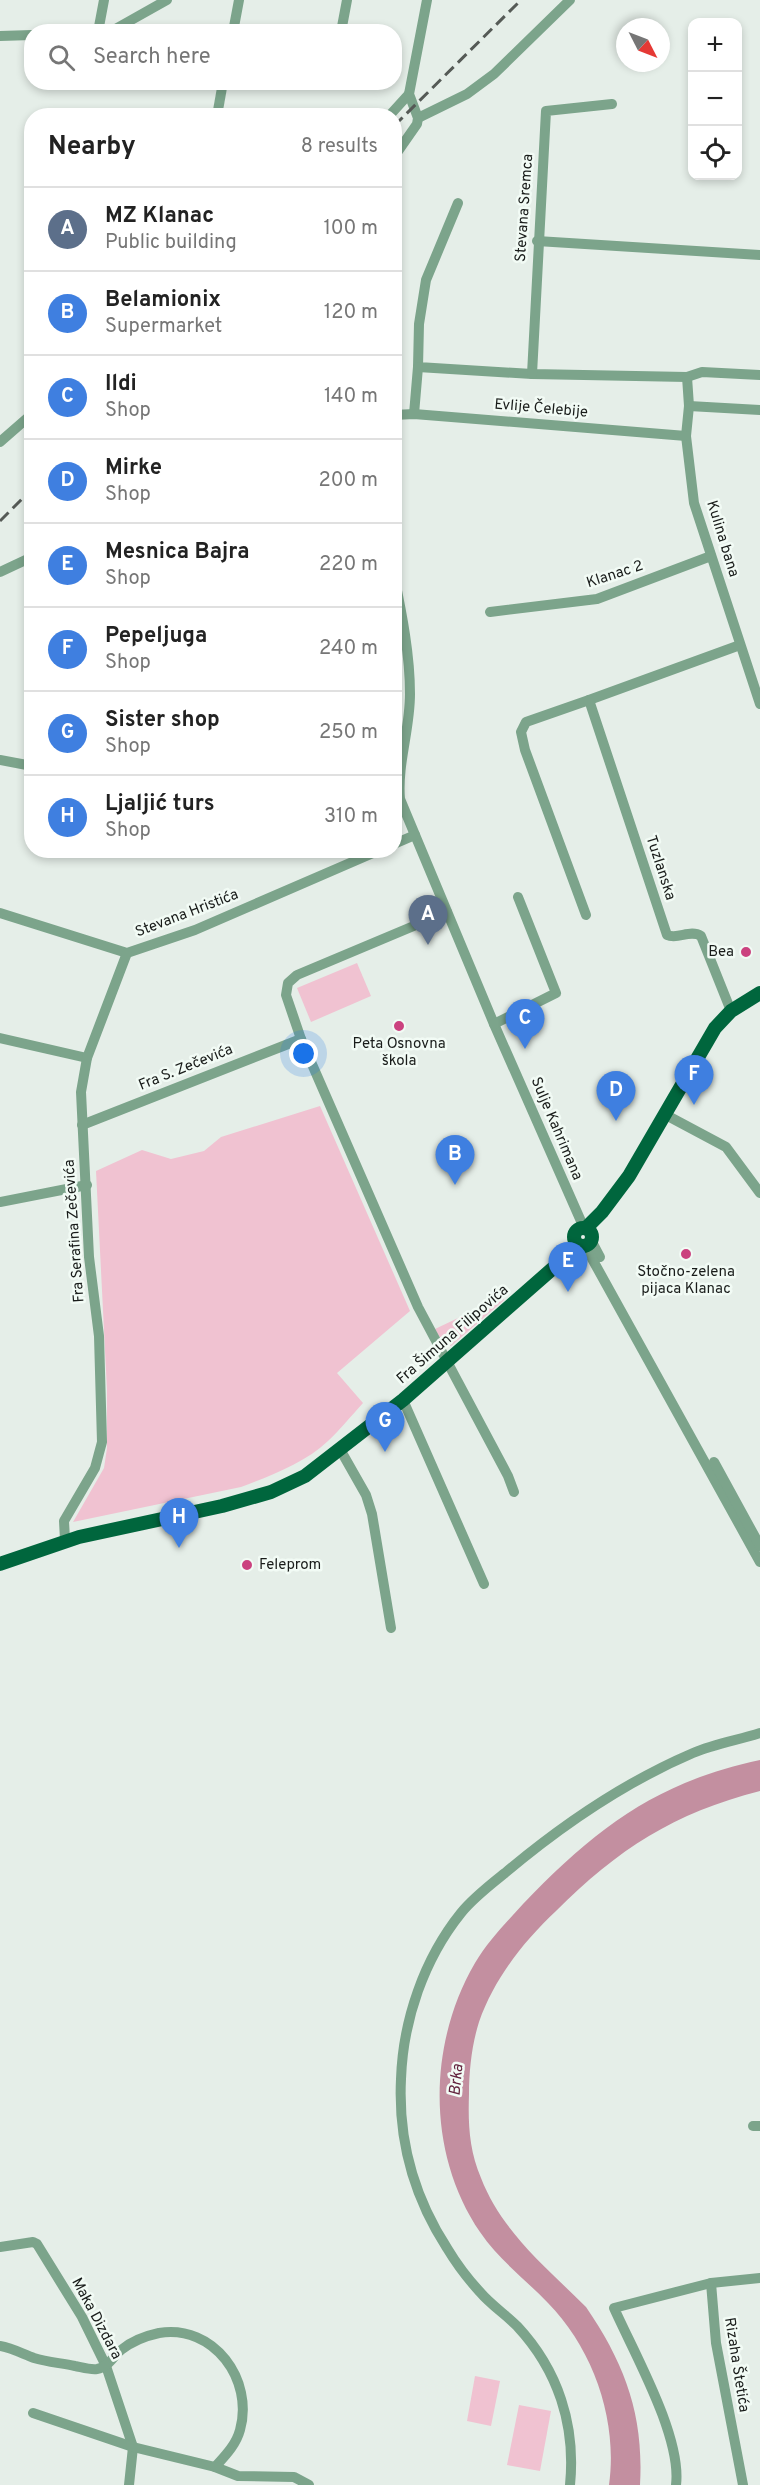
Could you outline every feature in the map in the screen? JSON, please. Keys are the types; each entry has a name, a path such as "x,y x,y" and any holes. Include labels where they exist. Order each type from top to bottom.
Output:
{"main road":[{"name":"Fra Šimuna Filipovića","path":"0,1564 65,1540 271,1492 305,1476 341,1450 403,1400 559,1263 584,1236 629,1176 666,1115 702,1047 731,1011 760,993"}],"street":[{"path":"100,24 104,0"},
{"path":"124,24 167,0"},
{"path":"234,24 239,0"},
{"path":"342,24 347,0"},
{"path":"402,146 414,129 418,117 410,94 427,0"},
{"path":"418,117 467,94 494,74 570,0"},
{"path":"0,36 24,35"},
{"path":"218,108 222,90"},
{"path":"397,108 410,94"},
{"name":"Stevana Sremca","path":"532,374 537,241 543,187 546,111 612,104"},
{"path":"414,414 419,324 426,280 458,203"},
{"path":"537,241 760,255"},
{"path":"418,367 532,374 687,377 702,372 760,375"},
{"name":"Kulina bana","path":"687,377 689,406 686,436 694,503 760,704"},
{"path":"689,406 760,410"},
{"name":"Evlije Čelebije","path":"402,415 686,436"},
{"path":"0,442 24,421"},
{"name":"Klanac 2","path":"490,612 597,599 711,556"},
{"path":"0,572 24,561"},
{"name":"Sulje Kahrimana","path":"402,613 410,693 407,730 402,752"},
{"path":"586,915 525,750 521,732 526,722 740,645"},
{"name":"Tuzlanska","path":"589,700 667,935 675,937 694,933 701,936 731,1011"},
{"path":"0,760 24,764"},
{"name":"Sulje Kahrimana","path":"402,810 415,835 584,1236"},
{"path":"402,841 415,835"},
{"name":"Stevana Hristića","path":"0,913 127,953 195,930 362,858"},
{"path":"494,1024 556,993 518,897"},
{"path":"447,912 297,975 286,988 301,1039 418,1307 445,1362 508,1476 514,1492"},
{"name":"Fra Serafina Zečevića","path":"65,1540 64,1521 95,1468 102,1442 99,1336 89,1257 81,1092 87,1058 127,953"},
{"path":"0,1038 87,1058"},
{"name":"Fra S. Zečevića","path":"82,1125 301,1039"},
{"path":"666,1115 726,1147 760,1193"},
{"path":"0,1202 87,1185"},
{"path":"584,1236 760,1546"},
{"path":"584,1236 760,1562"},
{"path":"403,1400 484,1584"},
{"path":"341,1450 366,1495 372,1514 391,1628"},
{"path":"570,2485 572,2463 568,2420 548,2367 516,2325 480,2293 447,2249 424,2208 413,2178 400,2109 405,2035 414,2004 437,1948 462,1912 506,1872 539,1844 593,1807 647,1775 696,1752 760,1733"},
{"name":"Maka Dizdara","path":"0,2247 33,2242 37,2244 82,2317 106,2366 133,2447"},
{"path":"676,2485 675,2458 664,2419 614,2308 711,2283 760,2278"},
{"name":"Rizaha Štetića","path":"711,2283 716,2343 743,2485"},
{"path":"0,2346 37,2359 96,2370 106,2366 139,2338 160,2333 192,2337 220,2353 234,2369 242,2390 244,2411 240,2432 230,2452 215,2467"},
{"path":"33,2414 133,2447 215,2467 238,2476 294,2477 309,2485"},
{"path":"129,2485 133,2447"}],"shaded area":[{"path":"357,963 371,996 311,1022 297,988"},
{"path":"320,1106 410,1311 337,1373 363,1403 319,1449 287,1468 264,1478 241,1487 73,1522 104,1468 107,1448 107,1390 96,1171 142,1150 171,1159 204,1151 221,1137"},
{"path":"502,1297 504,1300 451,1346 442,1341 435,1329"},
{"path":"475,2376 500,2381 491,2426 467,2421"},
{"path":"519,2405 551,2411 540,2471 507,2465"}],"water":[{"name":"Brka","path":"760,1760 760,1791 701,1810 649,1836 602,1869 556,1911 521,1948 501,1976 485,2006 474,2039 471,2057 469,2126 474,2157 481,2178 501,2215 526,2248 586,2307 611,2349 629,2391 639,2436 640,2485 609,2485 610,2436 606,2412 590,2364 564,2322 548,2303 495,2252 480,2232 462,2201 450,2168 442,2133 440,2098 442,2062 448,2028 460,1994 475,1963 486,1947 523,1904 576,1853 602,1831 658,1795 723,1769"}],"railway":[{"path":"402,118 521,0"},
{"path":"0,521 24,497"}],"place":[{"name":"MZ Klanac","path":"428,945"},
{"name":"Bea","path":"746,952"},
{"name":"Peta Osnovna škola","path":"399,1026"},
{"name":"Ildi","path":"525,1049"},
{"name":"Pepeljuga","path":"694,1105"},
{"name":"Mirke","path":"616,1121"},
{"name":"Belamionix","path":"455,1185"},
{"name":"Stočno-zelena pijaca Klanac","path":"686,1254"},
{"name":"Mesnica Bajra","path":"568,1292"},
{"name":"Sister shop","path":"385,1452"},
{"name":"Ljaljić turs","path":"179,1548"},
{"name":"Feleprom","path":"247,1565"}]}
